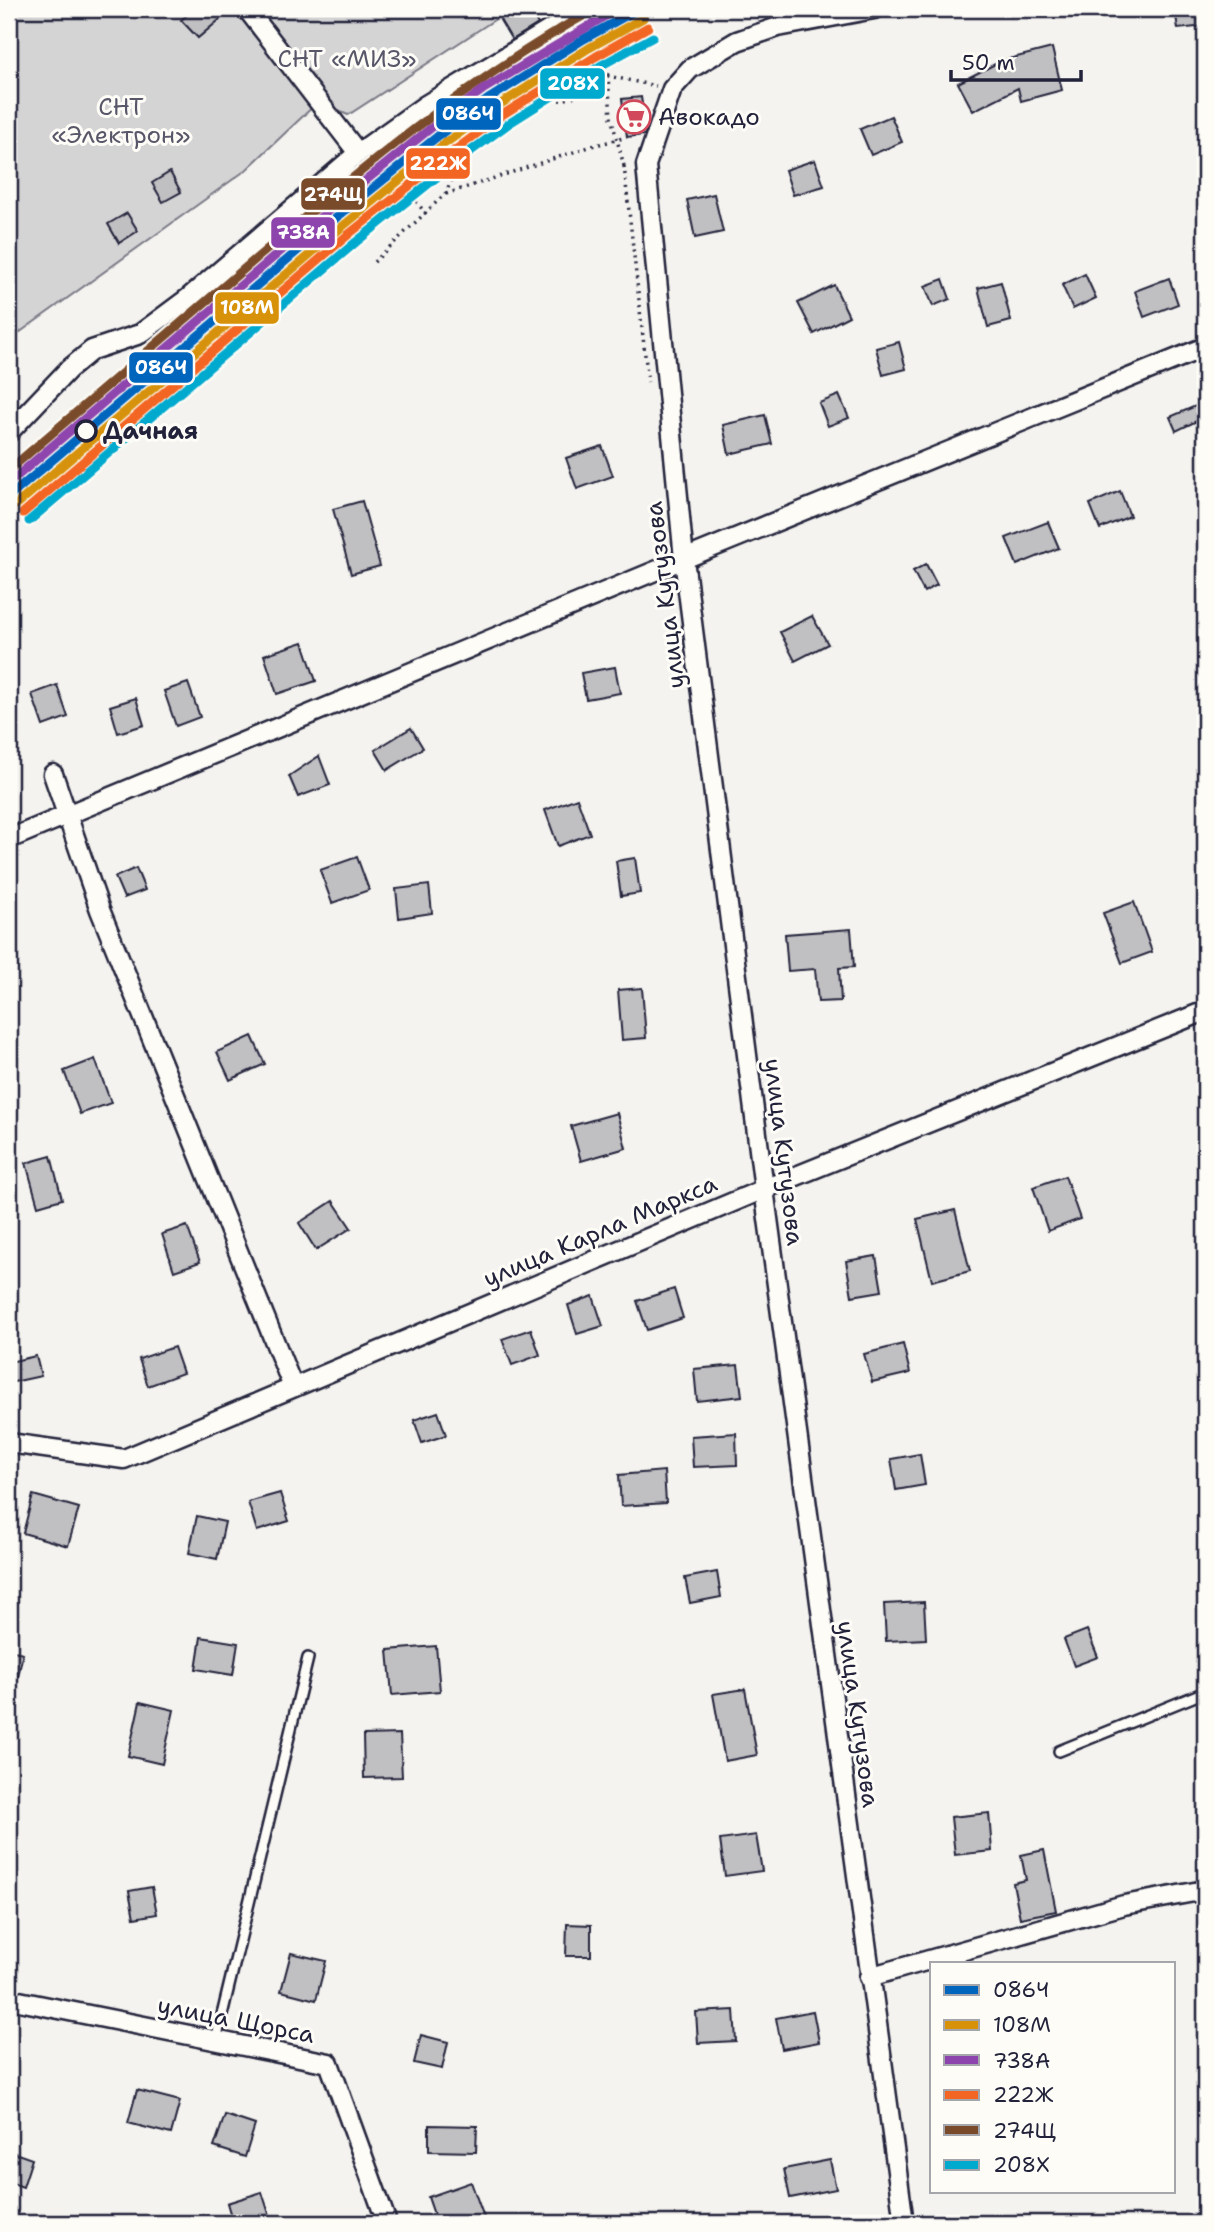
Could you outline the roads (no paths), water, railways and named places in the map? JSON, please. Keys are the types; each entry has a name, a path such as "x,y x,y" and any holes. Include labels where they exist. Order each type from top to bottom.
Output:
{"street":[{"path":"247,9 358,153"},
{"path":"551,28 558,9"},
{"path":"9,432 69,369 92,350 140,334 187,299 358,153 424,106 584,9"},
{"name":"улица Кутузова","path":"874,9 778,27 737,41 690,69 672,89 646,165 684,559 764,1189 904,2223"},
{"path":"9,839 684,559 1205,347"},
{"path":"53,774 100,910 293,1387"},
{"name":"улица Карла Маркса","path":"9,1443 124,1459 764,1189 1205,1011"},
{"path":"869,1977 1124,1905 1205,1889"},
{"name":"улица Щорса","path":"9,1999 329,2063 387,2223"}],"lane":[{"path":"216,2040 309,1658"},
{"path":"1059,1751 1205,1692"}],"place":[{"name":"Авокадо","path":"634,117"},
{"name":"Дачная","path":"86,431"}],"park label":[{"name":"СНТ «МИЗ»","path":"347,59"},
{"name":"СНТ «Электрон»","path":"121,121"}]}
